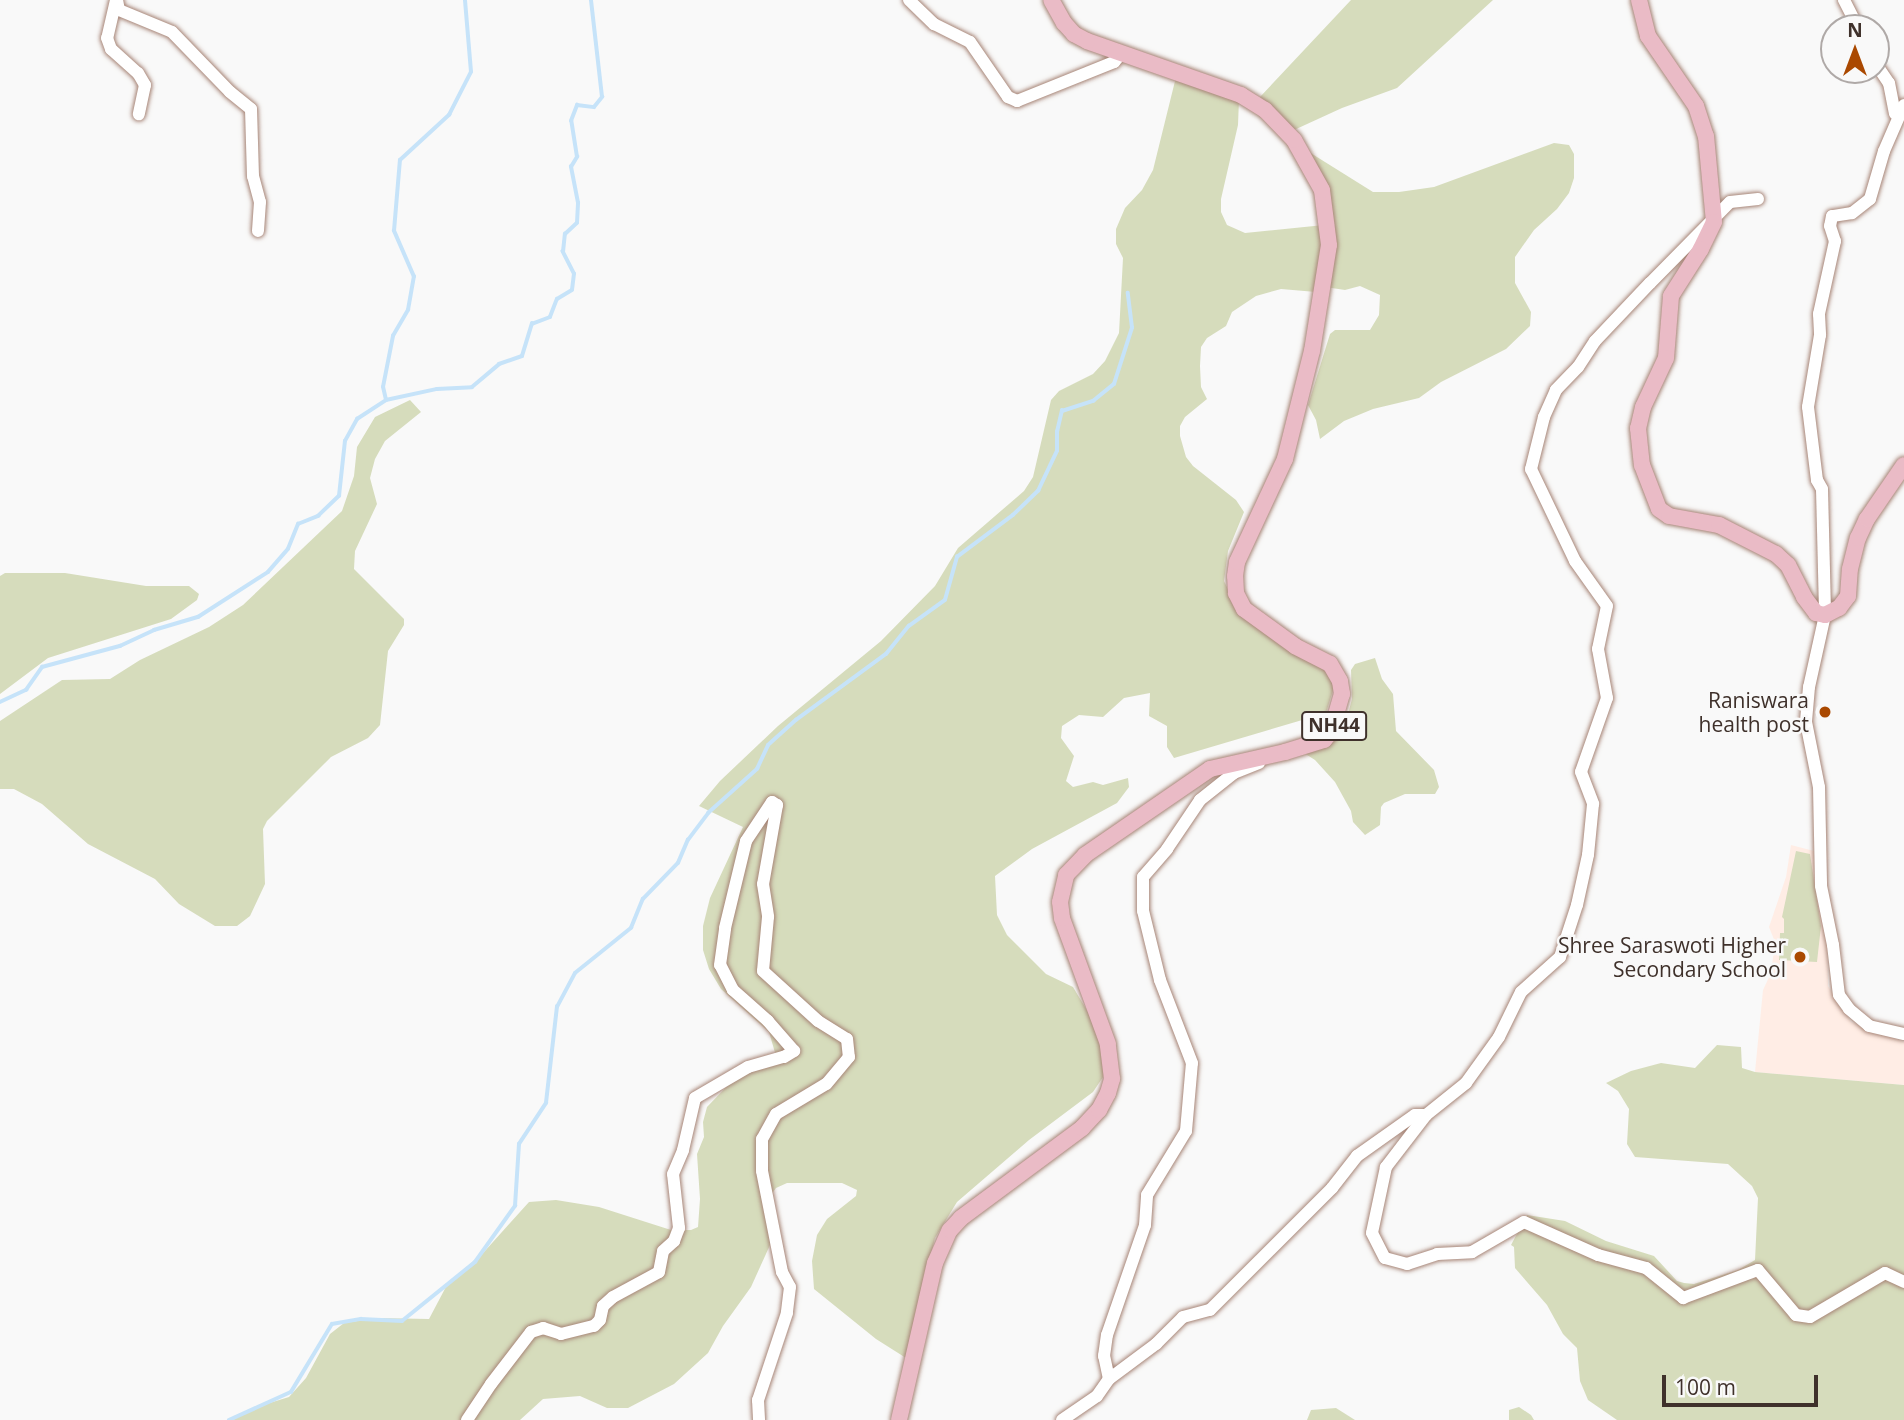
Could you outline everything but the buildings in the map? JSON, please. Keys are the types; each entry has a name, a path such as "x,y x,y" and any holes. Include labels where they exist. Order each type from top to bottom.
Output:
{"main road":[{"name":"NH44","path":"899,1420 935,1263 950,1230 961,1218 1082,1128 1099,1110 1108,1093 1112,1079 1108,1044 1062,918 1062,886 1066,875 1085,855 1210,769 1324,740 1332,732 1340,708 1340,681 1330,664 1295,646 1244,609 1237,593 1235,576 1237,562 1285,459 1312,351 1329,245 1322,190 1294,140 1265,110 1241,96 1120,55 1074,34 1051,0"},
{"path":"1639,0 1648,36 1696,106 1706,136 1714,222 1701,249 1671,296 1666,358 1643,407 1638,428 1642,465 1659,509 1669,516 1719,525 1776,554 1797,578 1804,597 1816,613 1825,615 1839,608 1848,596 1850,569 1858,538 1867,519 1904,466"}],"street":[{"path":"116,0 107,38 111,49 138,73 145,85 139,114"},
{"path":"116,0 119,10 172,32 230,92 251,109 253,176 260,202 258,231"},
{"path":"909,0 934,24 970,42 1008,97 1017,101 1114,62 1120,55"},
{"path":"1889,84 1895,113 1902,109"},
{"path":"1902,109 1870,198 1865,205 1852,213 1832,216 1830,226 1835,241 1822,293 1820,335 1808,407 1817,480 1822,489 1825,615 1809,687 1806,722 1819,787 1821,886 1833,945 1839,995 1861,1020 1879,1030 1904,1034"},
{"path":"1758,198 1730,202 1714,222 1595,341 1578,367 1556,390 1544,416 1531,469 1575,561 1607,606 1598,649 1606,698 1581,772 1593,804 1588,855 1577,905 1560,957 1521,992 1499,1037 1466,1083 1426,1115 1386,1167 1373,1233 1385,1258 1394,1263 1408,1264 1437,1254 1472,1252 1524,1222 1598,1255 1646,1268 1683,1298 1758,1270 1796,1315 1810,1317 1885,1273 1904,1282"},
{"path":"1109,1379 1104,1356 1107,1335 1145,1225 1147,1195 1186,1130 1192,1063 1160,980 1143,911 1143,877 1167,849 1200,800 1234,774 1285,752"},
{"path":"467,1420 531,1332 543,1328 561,1334 594,1326 600,1320 603,1306 613,1297 659,1272 663,1251 674,1241 679,1228 673,1174 683,1150 695,1098 738,1072 764,1061 784,1057 794,1051 768,1021 733,990 720,965 725,928 746,841 772,802 777,805 763,884 768,917 763,971 818,1021 848,1040 849,1057 826,1084 776,1114 762,1139 762,1171 782,1272 790,1287 787,1313 758,1400 759,1420"},
{"path":"1062,1420 1097,1396 1109,1379 1156,1344 1183,1317 1210,1310 1332,1188 1357,1156 1415,1115 1426,1115"}],"shaded area":[{"name":"Shree Saraswoti Higher Secondary School","path":"1791,845 1814,851 1827,932 1828,986 1851,1022 1904,1042 1904,1085 1755,1072 1763,990 1771,973 1775,942 1769,927 1786,877"}],"green space":[{"path":"1351,0 1493,0 1397,88 1342,108 1294,130 1260,97"},
{"path":"1176,77 1239,99 1238,125 1221,199 1221,212 1227,225 1245,233 1324,225 1316,292 1281,289 1256,296 1232,312 1226,326 1207,338 1201,347 1200,366 1201,387 1207,399 1185,417 1180,426 1180,436 1186,457 1193,466 1236,500 1244,512 1228,551 1224,581 1240,614 1324,668 1334,687 1326,713 1174,758 1167,747 1167,726 1149,716 1150,693 1124,698 1103,717 1079,715 1062,726 1061,738 1074,756 1066,781 1073,787 1093,782 1103,785 1128,778 1129,787 1117,803 1032,849 995,876 997,915 1007,935 1046,974 1073,987 1107,1044 1107,1071 1093,1092 1029,1140 957,1202 935,1238 906,1358 876,1339 814,1289 812,1261 817,1235 827,1219 856,1196 857,1190 842,1183 787,1183 776,1188 771,1195 770,1245 751,1287 723,1326 708,1353 674,1384 628,1408 607,1408 580,1396 543,1399 520,1420 233,1420 253,1408 289,1397 306,1378 330,1334 344,1323 377,1318 429,1319 448,1283 484,1252 529,1202 556,1200 599,1207 671,1230 691,1230 698,1227 700,1199 697,1154 704,1137 703,1122 707,1107 733,1080 776,1056 769,1032 721,989 709,969 703,950 703,926 710,898 743,827 699,806 720,781 778,726 881,641 935,586 958,548 1024,491 1033,477 1051,400 1059,391 1093,374 1105,361 1119,333 1123,258 1116,244 1116,229 1125,208 1142,190 1153,170"},
{"path":"1554,143 1569,145 1574,154 1574,178 1569,193 1557,209 1534,230 1515,257 1515,283 1531,312 1530,326 1506,349 1441,382 1419,398 1373,409 1344,421 1320,439 1316,420 1308,405 1330,334 1335,330 1370,330 1379,315 1380,295 1360,286 1345,290 1325,287 1335,226 1329,191 1309,152 1373,192 1399,192 1434,187"},
{"path":"410,400 421,412 385,441 375,459 370,478 377,504 355,551 354,569 404,619 404,625 388,651 380,725 368,738 331,757 267,821 263,829 265,884 250,916 237,926 215,926 179,904 155,879 88,844 42,804 14,789 0,789 0,721 62,680 110,679 140,660 209,627 243,605 342,511 354,476 357,447 375,417"},
{"path":"5,573 65,573 146,586 189,586 199,594 197,600 171,619 48,658 0,694 0,576"},
{"path":"1375,658 1382,679 1393,694 1396,731 1434,770 1439,787 1435,794 1405,794 1384,803 1381,807 1380,825 1365,835 1353,822 1351,811 1335,782 1315,760 1304,753 1344,729 1352,699 1351,670 1355,664"},
{"path":"1796,851 1810,854 1821,926 1817,962 1779,960 1780,933 1784,933 1782,917"},
{"path":"1717,1045 1741,1047 1742,1068 1755,1072 1904,1085 1904,1420 1617,1420 1588,1400 1580,1381 1577,1348 1563,1334 1547,1305 1515,1268 1514,1247 1511,1245 1527,1215 1565,1221 1606,1241 1654,1256 1677,1281 1684,1283 1694,1284 1738,1270 1755,1260 1758,1198 1752,1186 1728,1164 1635,1157 1627,1144 1629,1109 1618,1091 1606,1083 1631,1071 1661,1063 1695,1068"},
{"path":"1519,1407 1534,1420 1509,1420 1509,1410"},
{"path":"1336,1408 1355,1420 1307,1420 1311,1410"}],"waterway":[{"path":"386,400 383,387 393,336 408,310 414,277 394,231 400,160 449,115 471,72 465,0"},
{"path":"0,702 26,690 42,667 120,646 154,630 198,617 268,572 288,549 298,524 318,516 339,496 345,441 357,419 386,400 437,389 472,387 499,364 522,356 532,324 550,317 557,299 572,290 574,274 563,252 565,234 577,223 578,203 571,167 577,157 571,121 577,105 594,107 602,97 591,0"},
{"path":"229,1420 291,1392 332,1324 361,1319 402,1321 475,1262 515,1206 519,1144 546,1103 557,1007 575,973 631,928 643,899 678,863 688,840 708,813 757,769 768,745 796,720 886,654 909,626 945,600 957,557 1013,515 1038,491 1057,451 1057,432 1062,411 1093,401 1114,384 1132,328 1128,293"}],"place":[{"name":"Raniswara health post","path":"1825,712"},
{"name":"Shree Saraswoti Higher Secondary School","path":"1800,957"}]}
